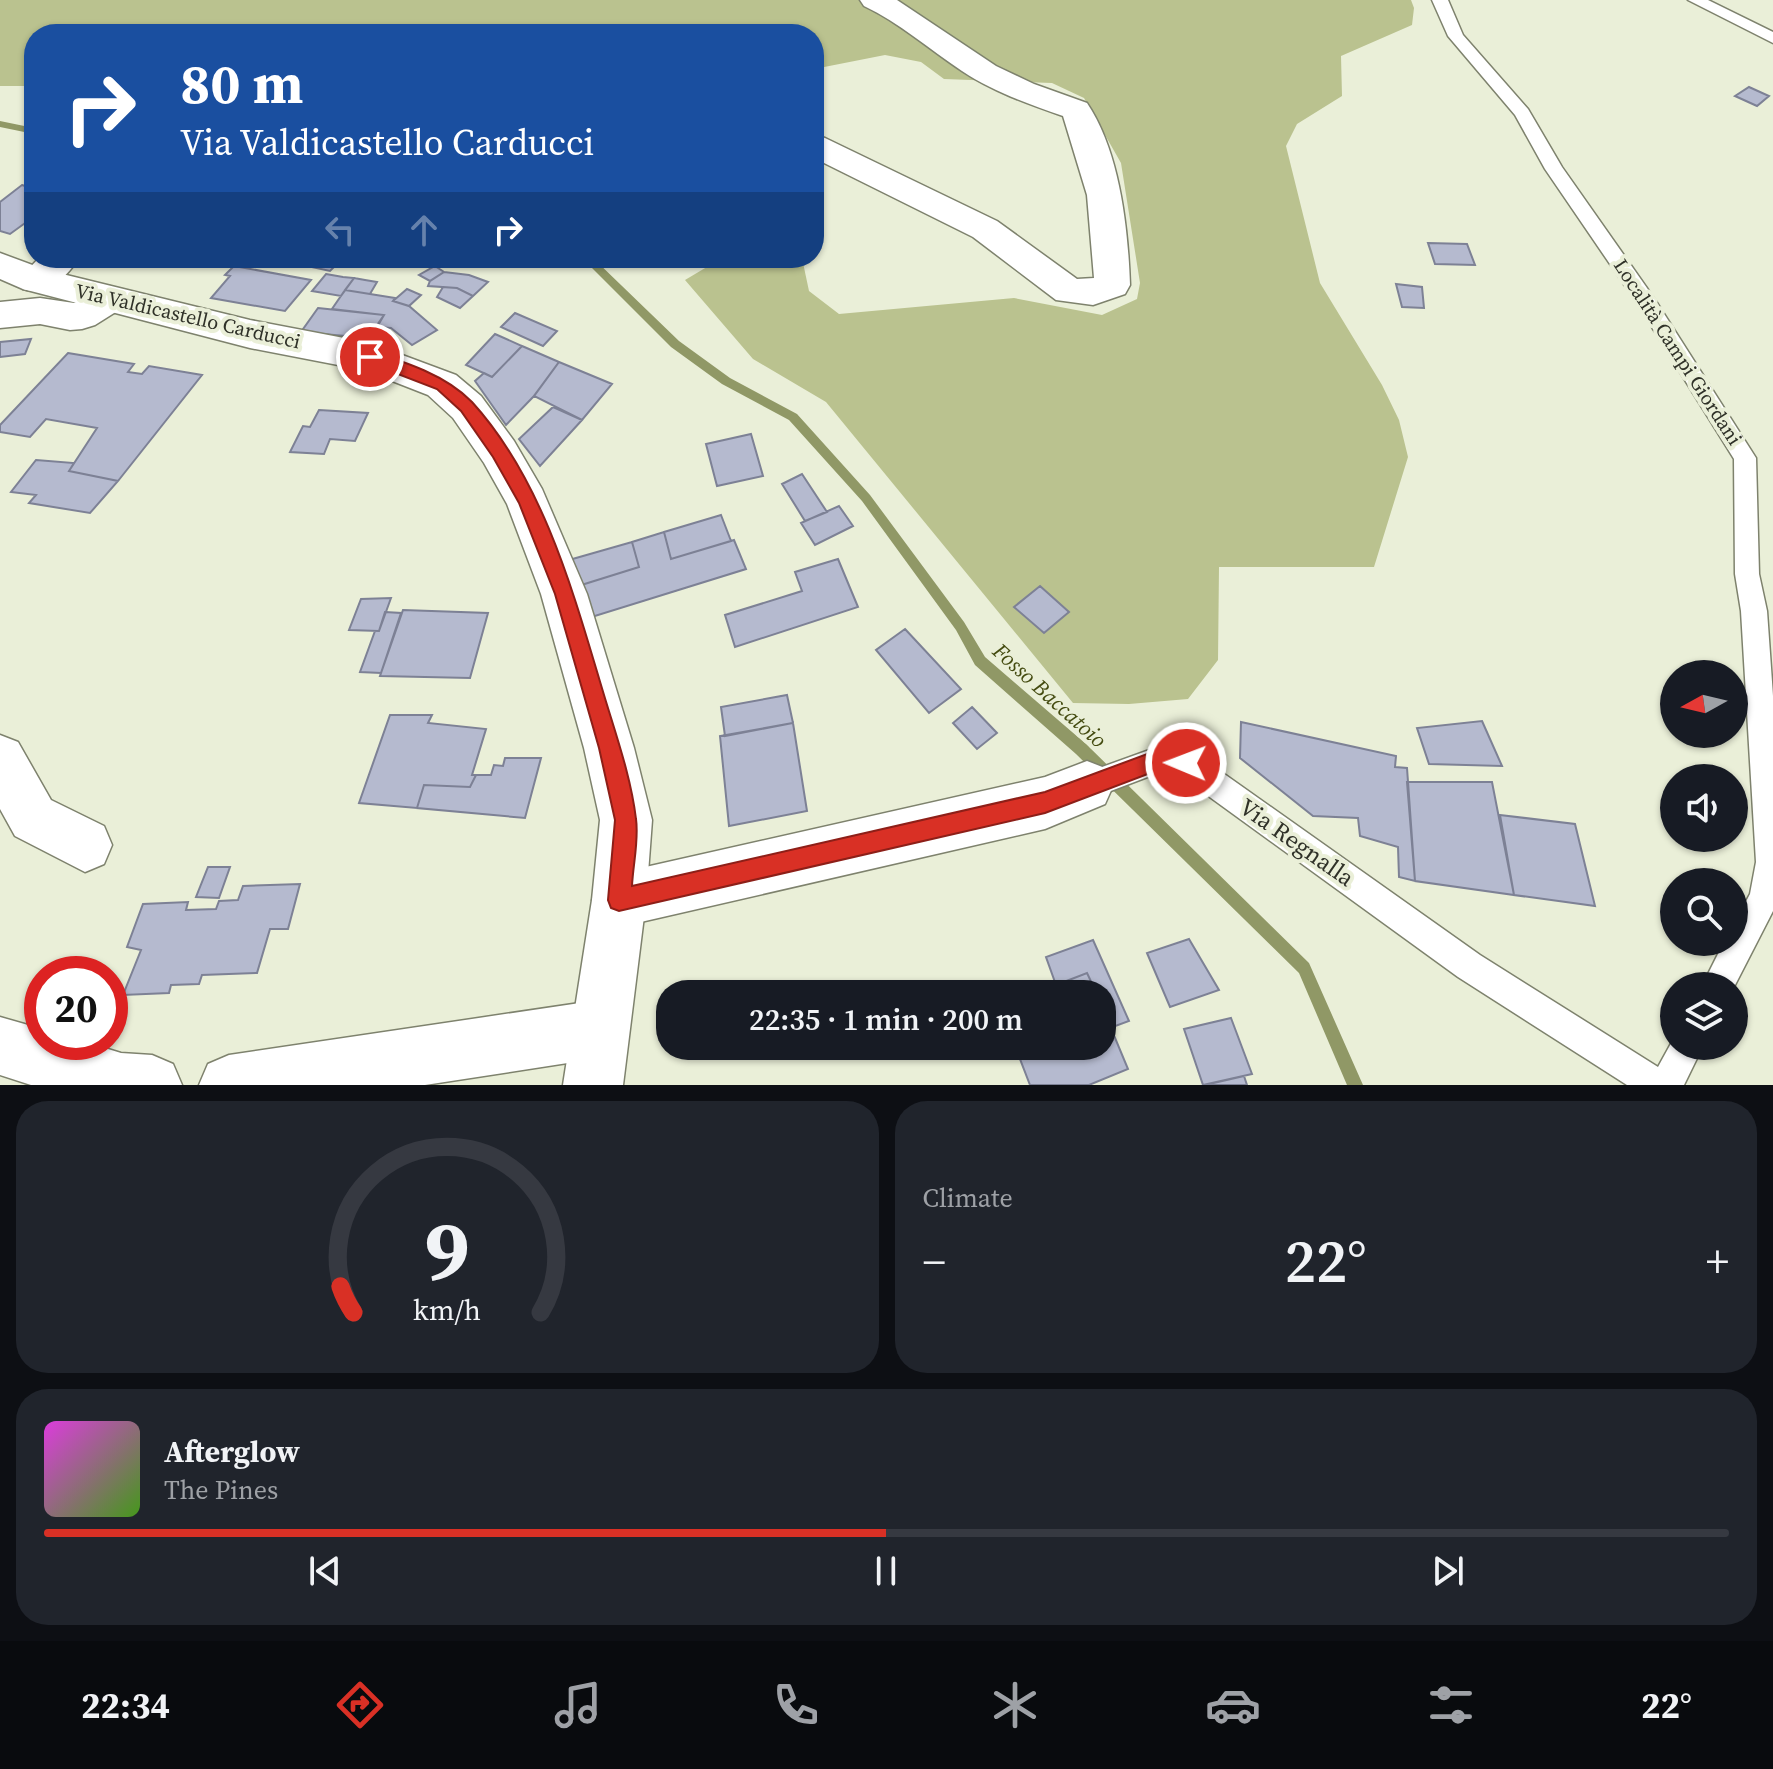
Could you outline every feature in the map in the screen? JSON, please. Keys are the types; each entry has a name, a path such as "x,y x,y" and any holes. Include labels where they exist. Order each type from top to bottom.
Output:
{"street":[{"path":"824,150 985,229 1069,291 1093,292 1112,285 1112,228 1095,155 1076,110 1023,92 976,66 896,9 874,0"},
{"name":"Via Valdicastello Carducci","path":"32,268 109,299 250,334 370,357 442,385 467,407 499,452 527,501 564,594 609,748 626,820 619,900 596,1057"},
{"path":"0,315 40,311 70,317 82,316 109,299"},
{"path":"0,759 33,818 85,845"},
{"name":"Via Regnalla","path":"619,900 1045,803 1087,786"},
{"path":"0,1046 121,1083 152,1085"},
{"path":"229,1085 596,1057"}],"lane":[{"name":"Località Campi Giordani","path":"1440,0 1456,36 1522,113 1554,169 1647,303 1745,458 1747,574 1754,611 1771,862 1764,898 1725,972"},
{"path":"1696,0 1773,38"},
{"name":"Via Regnalla","path":"1087,786 1166,757 1186,763 1469,966 1657,1085"},
{"path":"1666,1085 1679,1060"}],"green space":[{"path":"0,0 1411,0 1414,8 1412,25 1341,56 1342,96 1297,124 1286,146 1320,283 1382,385 1399,420 1408,457 1374,567 1219,567 1218,660 1188,699 1129,704 1073,703 826,402 753,359 685,280 705,268 804,268 809,291 839,314 1014,298 1102,315 1137,299 1140,283 1121,163 1084,98 1052,83 944,79 921,62 885,55 824,67 824,24 24,24 24,86 0,86"}],"building":[{"path":"1749,87 1769,96 1757,106 1735,96"},
{"path":"24,186 24,224 10,234 0,231 0,202"},
{"path":"1428,243 1467,244 1475,265 1435,264"},
{"path":"232,268 245,268 311,280 285,311 211,298 230,276 225,275"},
{"path":"431,268 444,272 430,281 419,275"},
{"path":"444,272 469,275 488,282 473,296 457,288 428,286 430,281"},
{"path":"326,274 354,278 341,296 312,291"},
{"path":"354,278 377,282 370,294 345,290"},
{"path":"1396,284 1422,287 1424,308 1402,307"},
{"path":"443,287 457,288 473,296 460,308 437,297"},
{"path":"407,289 421,295 409,306 393,301"},
{"path":"345,290 395,298 393,301 409,306 437,330 412,345 391,328 377,327 384,315 332,309"},
{"path":"318,308 384,315 368,338 301,332"},
{"path":"515,313 557,331 543,346 501,327"},
{"path":"495,334 522,346 492,377 466,365"},
{"path":"31,339 25,354 0,357 0,342"},
{"path":"522,346 559,362 534,396 506,425 475,381 484,373 492,377"},
{"path":"68,353 134,364 128,372 142,374 149,366 202,375 118,481 69,471 97,428 46,419 30,437 0,432 0,425"},
{"path":"559,362 612,384 582,420 534,396"},
{"path":"553,407 582,420 540,466 519,439"},
{"path":"319,410 368,413 355,441 330,439 324,454 290,452 303,426 310,427"},
{"path":"751,434 763,476 717,486 706,444"},
{"path":"36,460 74,463 69,471 118,481 90,513 29,503 36,495 11,492"},
{"path":"802,474 827,512 805,521 782,484"},
{"path":"839,506 853,526 815,545 801,523"},
{"path":"721,515 731,541 671,559 664,532"},
{"path":"664,532 671,559 734,540 746,569 582,620 575,587 639,567 632,542"},
{"path":"632,542 639,567 575,587 569,560"},
{"path":"838,559 858,607 735,647 725,615 802,591 795,572"},
{"path":"1040,586 1069,612 1044,633 1014,607"},
{"path":"391,598 379,631 349,630 361,599"},
{"path":"403,610 488,613 470,678 380,676"},
{"path":"385,612 401,613 381,673 360,672 375,631 379,631"},
{"path":"905,629 961,689 929,713 876,650"},
{"path":"787,695 793,723 725,736 721,707"},
{"path":"972,707 997,733 977,749 953,723"},
{"path":"390,715 432,715 428,723 486,729 472,775 476,775 470,787 424,785 417,808 359,803"},
{"path":"1482,721 1502,766 1429,764 1417,728"},
{"path":"1241,722 1396,756 1395,767 1407,768 1415,881 1399,877 1398,847 1360,836 1358,818 1313,816 1240,758"},
{"path":"793,723 807,811 729,826 720,736"},
{"path":"505,758 541,758 525,818 417,808 424,785 470,787 476,775 491,775 494,765 503,766"},
{"path":"1407,782 1492,782 1514,895 1415,881"},
{"path":"1500,815 1575,824 1595,906 1514,895"},
{"path":"208,867 230,867 219,898 196,897"},
{"path":"300,884 288,929 270,929 257,973 202,975 199,984 171,985 169,993 128,995 128,982 141,950 127,947 143,904 188,902 186,910 216,909 219,901 238,900 243,886"},
{"path":"1189,939 1219,990 1170,1007 1147,953"},
{"path":"1093,940 1111,980 1090,980 1087,973 1069,980 1054,980 1046,957"},
{"path":"1087,973 1090,980 1069,980"},
{"path":"1116,992 1129,1021 1116,1026"},
{"path":"1231,1018 1252,1074 1203,1085 1184,1029"},
{"path":"1116,1040 1128,1069 1089,1085 1030,1085 1020,1060 1116,1060"},
{"path":"1244,1076 1247,1085 1205,1085"}],"waterway":[{"name":"Fosso Baccatoio","path":"0,124 24,129"},
{"name":"Fosso Baccatoio","path":"597,268 675,344 726,381 793,417 866,498 960,626 980,661 1081,749 1304,968 1355,1085"}],"route":[{"path":"370,357 442,385 467,407 499,452 527,501 564,594 609,748 626,820 619,900 1045,803 1166,757 1186,763"}]}
